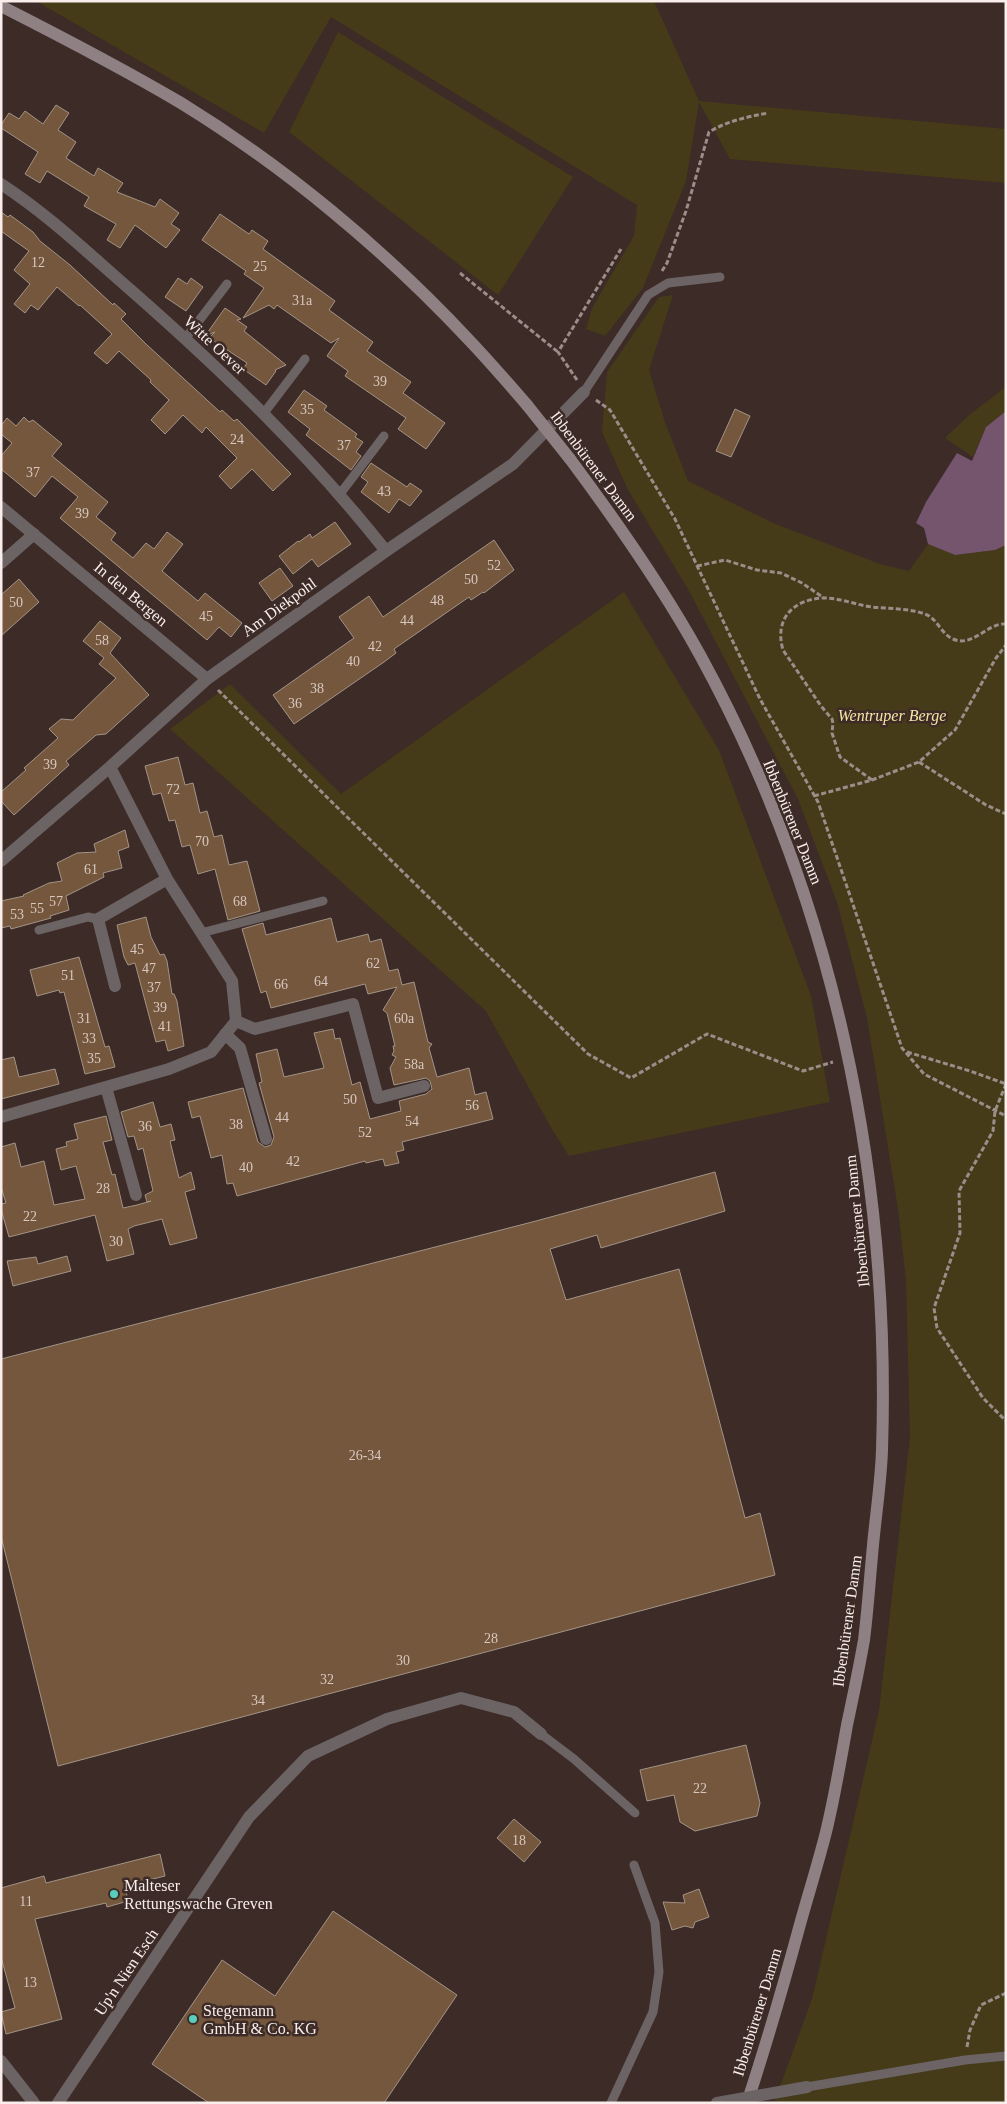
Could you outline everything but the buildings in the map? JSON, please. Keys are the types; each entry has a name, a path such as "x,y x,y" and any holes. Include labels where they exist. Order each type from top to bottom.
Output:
{"main road":[{"name":"Ibbenbürener Damm","path":"1,6 110,62 182,104 253,152 310,194 390,263 462,333 527,405 612,514 700,654 743,740 778,822 807,901 836,999 866,1148 877,1235 883,1337 882,1453 864,1640 827,1827 768,2038 747,2103"}],"street":[{"name":"Witte Oever","path":"1,184 22,198 69,236 185,339 264,413 340,494 386,551"},
{"name":"Am Diekpohl","path":"1,861 110,767 207,679 386,551 513,464 584,392"},
{"name":"In den Bergen","path":"1,507 207,679"},
{"path":"1,563 34,534"},
{"path":"1,1117 169,1069 211,1052 236,1020 232,981 167,879 110,767"},
{"path":"115,986 98,919 167,879"},
{"path":"236,1020 255,1029 353,1004 378,1098 424,1086"},
{"path":"225,1034 240,1048 266,1139"},
{"path":"106,1087 136,1195"},
{"name":"Up'n Nien Esch","path":"58,2103 250,1817 308,1756 387,1719 461,1698 514,1712 541,1734"},
{"path":"1,2060 34,2103"},
{"path":"717,2103 807,2087"}],"lane":[{"path":"584,392 648,295 668,283 720,276"},
{"path":"185,339 227,284"},
{"path":"264,413 305,359"},
{"path":"340,494 384,436"},
{"path":"201,933 323,901"},
{"path":"39,930 88,917 98,919"},
{"path":"541,1734 574,1759 635,1813"},
{"path":"610,2103 653,2012 659,1972 655,1923 634,1865"},
{"path":"807,2087 965,2060 1006,2056"}],"path":[{"path":"648,295 667,263 686,211 709,132 738,119 768,113"},
{"path":"558,352 621,249"},
{"path":"460,273 558,352 584,392 610,410 675,519 760,699 814,796 902,1048 924,1074 1006,1116"},
{"path":"697,566 725,560 757,570 781,574 802,582 824,598"},
{"path":"872,780 840,758 832,733 834,723 832,718 821,706 783,650 780,640 780,624 787,612 809,600 824,598 845,600 870,606 912,610 928,615 953,640 973,639 999,624 1006,624"},
{"path":"814,796 872,780 919,762 955,730 996,658 1006,645"},
{"path":"207,679 275,743 588,1054 631,1078 706,1034 803,1072 849,1056"},
{"path":"919,762 986,804 1006,814"},
{"path":"906,1052 1006,1084 995,1111 993,1130 959,1191 960,1233 934,1308 937,1328 984,1398 1006,1421"},
{"path":"965,2060 970,2030 981,2004 1006,1993"}],"green space":[{"path":"36,1 654,1 699,101 1006,129 1006,183 730,159 699,102 686,181 643,288 605,336 586,329 592,308 634,236 637,205 331,17 264,133"},
{"path":"338,32 573,177 498,295 289,132"},
{"name":"Wentruper Berge","path":"673,295 649,370 665,422 688,481 773,523 880,564 909,571 928,544 955,555 995,550 1006,545 1006,2103 774,2103 812,1999 879,1711 910,1437 906,1280 898,1209 867,1018 837,902 798,799 688,589 628,490 602,432 607,372 659,297"},
{"path":"1006,387 1006,411 986,427 973,457 945,438 969,415"},
{"path":"624,592 719,750 811,996 830,1102 569,1156 486,1011 170,729 230,684 341,794"}],"shaded area":[{"path":"1006,411 1006,545 995,550 955,555 928,544 924,528 916,523 926,502 957,453 972,461 986,427"}],"place":[{"name":"Malteser Rettungswache Greven","path":"114,1894"},
{"name":"Stegemann GmbH & Co. KG","path":"193,2019"}]}
